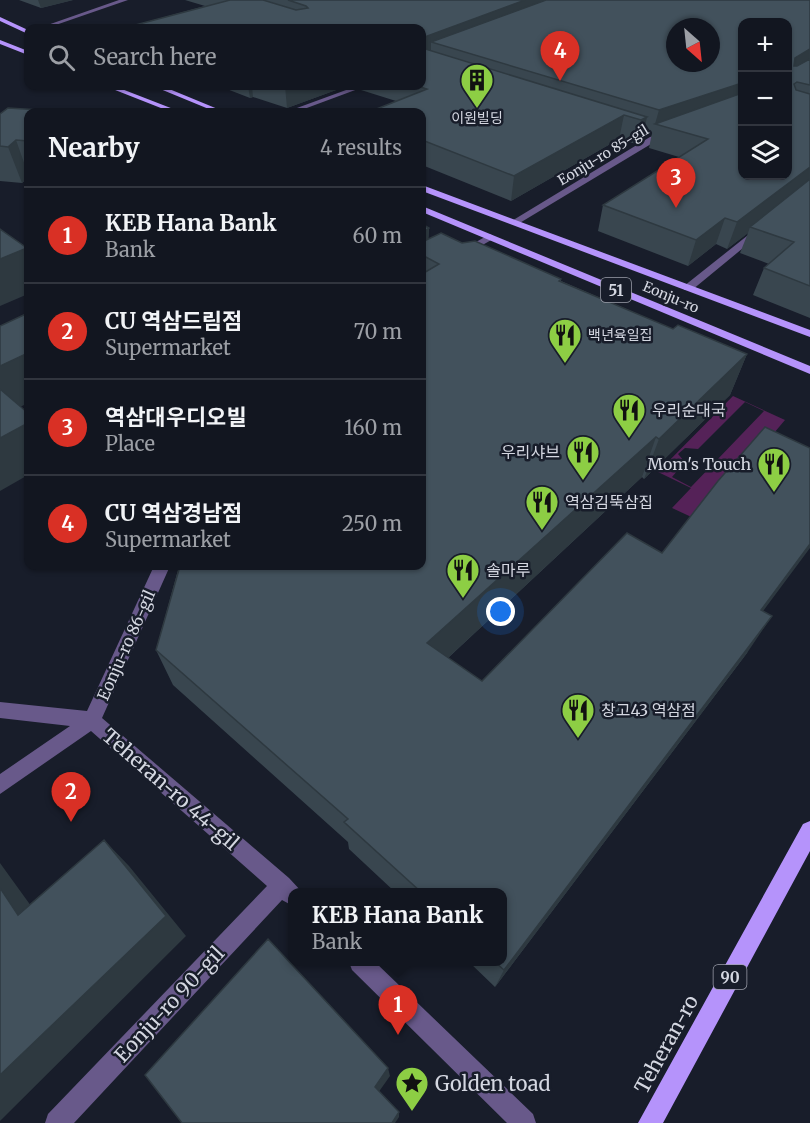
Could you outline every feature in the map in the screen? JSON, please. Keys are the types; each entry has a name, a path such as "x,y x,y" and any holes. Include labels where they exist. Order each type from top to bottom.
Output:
{"main road":[{"path":"0,19 24,30"},
{"path":"0,42 24,52"},
{"path":"119,90 167,108"},
{"path":"167,90 211,108"},
{"name":"Eonju-ro","path":"426,189 810,334"},
{"name":"Eonju-ro","path":"426,211 810,370"},
{"name":"Teheran-ro","path":"650,1123 810,831"}],"street":[{"path":"54,24 125,0"},
{"path":"302,108 351,90"},
{"name":"Eonju-ro 85-gil","path":"515,222 653,139 676,131"},
{"path":"642,136 653,139"},
{"path":"688,288 771,221"},
{"path":"451,259 490,237"},
{"name":"Eonju-ro 86-gil","path":"0,785 92,720 160,570"},
{"name":"Teheran-ro 44-gil","path":"0,710 92,720 287,890"},
{"name":"Eonju-ro 90-gil","path":"57,1123 287,890"},
{"path":"364,966 524,1123"}],"shaded area":[{"path":"733,396 785,420 700,521 672,508 691,488 658,472","holes":["745,402 764,411 691,487 672,477 685,462 678,454 685,448 698,449"]}],"building":[{"path":"230,0 263,0 296,10 308,8 288,0 525,0 426,37 426,24 139,24"},
{"path":"546,0 810,0 810,49 795,58 794,66 810,59 810,85 797,82 794,84 796,90 810,94 810,167 737,222 725,218 696,240 603,205 708,139 655,124 738,94 738,180 792,180 792,18 738,18 738,84 659,110 431,42"},
{"path":"426,49 647,117 641,120 624,115 514,176 426,142 426,108 379,108 427,89"},
{"path":"8,108 24,109 24,141 16,140 8,147 0,146 0,114"},
{"path":"810,179 810,286 764,268 794,242 750,227"},
{"path":"0,229 24,246 24,249 0,259"},
{"path":"441,233 462,243 475,241 561,279 559,281 673,329 678,325 747,354 659,439 656,437 427,643 482,681 627,533 662,553 718,481 765,427 810,448 810,544 761,610 772,616 504,970 500,966 507,966 507,888 417,888 344,822 348,819 156,650 179,570 426,570 426,272 439,264 426,257 426,240"},
{"path":"24,315 24,355 0,366 0,326"},
{"path":"0,389 24,410 24,425 0,438"},
{"path":"104,840 166,916 0,1075 0,888 18,915"},
{"path":"268,939 288,960 288,966 293,966 388,1068 375,1087 399,1112 392,1123 182,1123 145,1075"}],"place":[{"name":"CU 역삼경남점","path":"560,81"},
{"name":"이원빌딩","path":"477,109"},
{"name":"역삼대우디오빌","path":"676,208"},
{"name":"백년육일집","path":"565,364"},
{"name":"우리순대국","path":"629,439"},
{"name":"우리샤브","path":"583,481"},
{"name":"Mom's Touch","path":"774,493"},
{"name":"역삼김뚝삼집","path":"542,531"},
{"name":"솔마루","path":"463,599"},
{"name":"창고43 역삼점","path":"578,739"},
{"name":"CU 역삼드림점","path":"71,822"},
{"name":"KEB Hana Bank","path":"398,1035"},
{"name":"Golden toad","path":"412,1112"}]}
